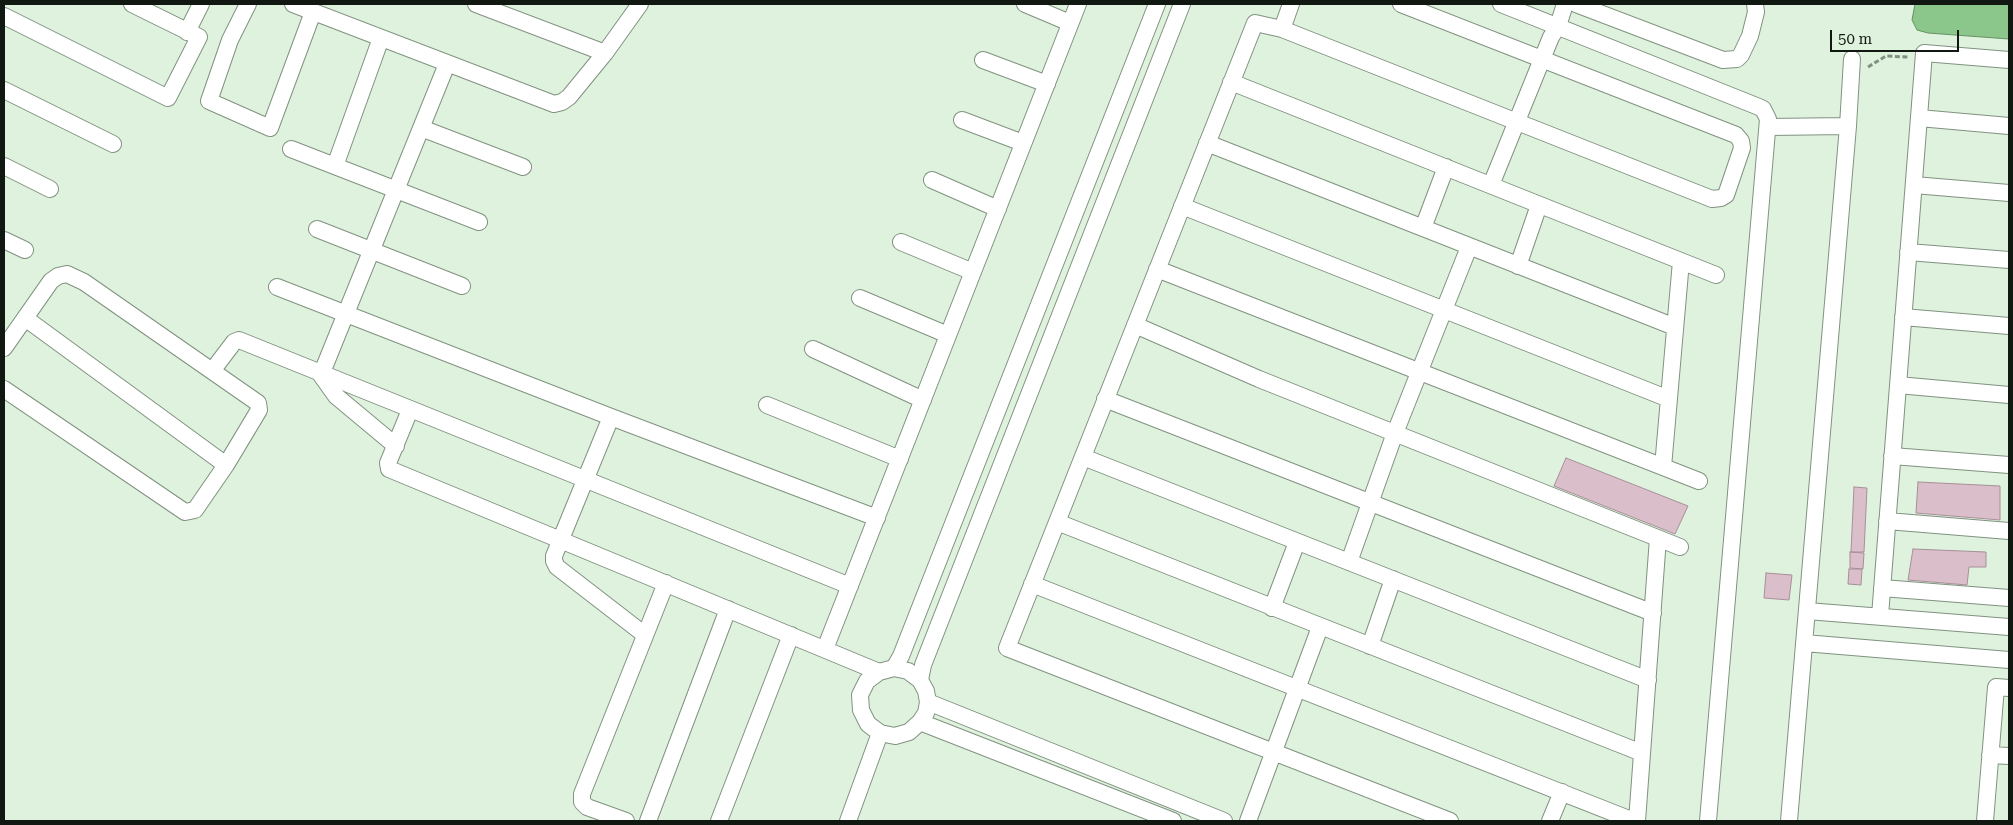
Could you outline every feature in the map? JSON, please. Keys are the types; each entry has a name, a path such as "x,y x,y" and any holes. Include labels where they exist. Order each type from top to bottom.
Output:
{"street":[{"path":"4,16 168,98 199,37 132,4"},
{"path":"187,32 201,4"},
{"path":"248,4 230,40 209,101 270,128 313,12"},
{"path":"293,4 549,102 559,103 570,97 605,53 640,4"},
{"path":"476,4 605,53"},
{"path":"1025,4 1070,23"},
{"path":"825,650 1078,4"},
{"path":"410,410 388,463 389,469 825,650 886,670 908,671 920,680 926,691 928,702 926,713 920,722 909,732 895,736 880,733 868,724 861,710 860,695 867,681 886,670 905,647 1157,4"},
{"path":"920,680 923,665 1182,4"},
{"path":"1282,29 1291,4"},
{"path":"1401,4 1736,134 1741,141 1742,148 1726,195 1721,198 1712,199 1282,29 1255,23 1007,648 1450,821"},
{"path":"1502,4 1759,107 1765,113 1768,127 1708,821"},
{"path":"1490,185 1558,26 1565,4"},
{"path":"1576,4 1723,60 1734,60 1741,55 1750,36 1756,12 1754,4"},
{"path":"335,166 381,38"},
{"path":"1880,616 1924,53 2009,60"},
{"path":"1789,821 1848,126 1852,59"},
{"path":"983,60 1047,84"},
{"path":"321,375 447,64"},
{"path":"1231,82 1716,275"},
{"path":"4,90 113,144"},
{"path":"1919,118 2009,126"},
{"path":"962,120 1023,143"},
{"path":"1768,127 1848,126"},
{"path":"421,128 522,167"},
{"path":"1207,143 1675,327"},
{"path":"291,149 479,222"},
{"path":"4,166 50,189"},
{"path":"1423,228 1446,167"},
{"path":"932,180 998,209"},
{"path":"1914,185 2009,193"},
{"path":"1518,266 1540,205"},
{"path":"1182,206 1669,399"},
{"path":"317,229 462,286"},
{"path":"4,240 25,250"},
{"path":"901,242 973,272"},
{"path":"1349,562 1396,433 1469,247"},
{"path":"1908,252 2009,260"},
{"path":"1663,467 1681,261"},
{"path":"1157,269 1699,481"},
{"path":"4,348 51,281 58,276 67,274 84,282 258,403 259,408 226,465 195,510 185,512 4,389"},
{"path":"277,287 611,418 877,518"},
{"path":"860,298 948,335"},
{"path":"1903,317 2009,326"},
{"path":"25,318 226,465"},
{"path":"1136,325 1259,379 1680,547"},
{"path":"212,371 234,342 239,340 321,375 586,479 850,586"},
{"path":"813,349 923,400"},
{"path":"321,375 336,396 396,446"},
{"path":"1898,385 2009,395"},
{"path":"1105,399 1653,613"},
{"path":"767,405 900,459"},
{"path":"611,418 553,558 557,566 645,635"},
{"path":"1892,456 2009,465"},
{"path":"1082,457 1648,680"},
{"path":"1887,521 2009,531"},
{"path":"1057,522 1642,753"},
{"path":"1032,584 1636,821 1658,538"},
{"path":"1272,608 1297,542"},
{"path":"1370,646 1394,579"},
{"path":"626,821 587,807 582,802 582,796 666,583"},
{"path":"1882,588 2009,598"},
{"path":"648,821 728,609"},
{"path":"1807,611 2009,627"},
{"path":"1248,821 1320,627"},
{"path":"719,821 791,635"},
{"path":"1804,643 2009,660"},
{"path":"1985,821 1996,687 2009,688"},
{"path":"928,702 1224,821"},
{"path":"920,722 1173,821"},
{"path":"848,821 880,733"},
{"path":"1990,755 2009,756"},
{"path":"1550,821 1562,792"}],"path":[{"path":"1850,78 1886,56 1912,58 1922,72"}],"shaded area":[{"path":"1915,4 2009,4 2009,39 1928,33 1917,30 1912,20"}],"building":[{"path":"1566,458 1688,506 1675,534 1554,486"},
{"path":"1918,482 2000,486 2000,520 1916,513"},
{"path":"1854,487 1867,488 1864,552 1851,552"},
{"path":"1913,549 1986,552 1986,567 1969,567 1967,585 1908,580"},
{"path":"1850,552 1864,553 1863,569 1850,568"},
{"path":"1849,569 1862,569 1861,585 1848,584"},
{"path":"1766,573 1792,575 1789,600 1764,598"}]}
